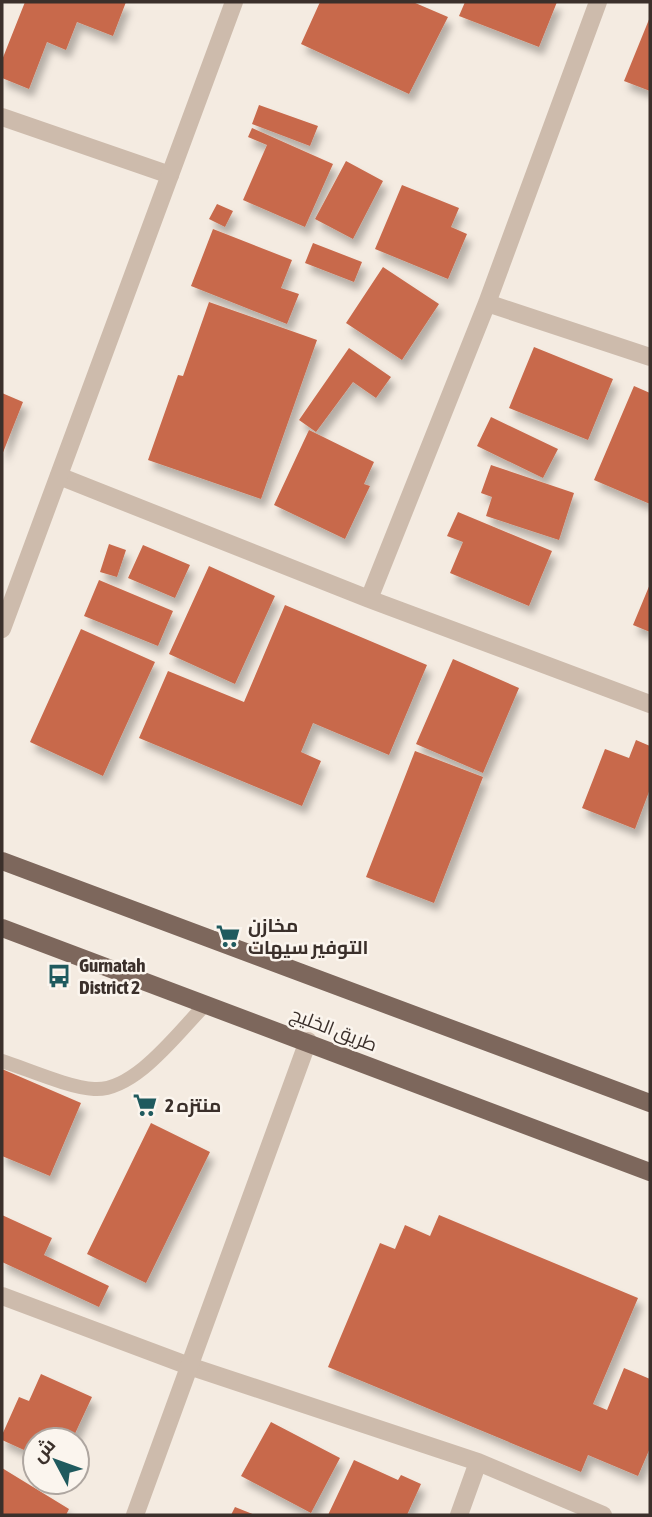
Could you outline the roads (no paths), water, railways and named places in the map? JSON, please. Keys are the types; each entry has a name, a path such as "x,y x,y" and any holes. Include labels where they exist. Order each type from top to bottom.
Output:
{"main road":[{"path":"2,860 650,1103"},
{"name":"طريق الخليج","path":"2,928 650,1172"}],"street":[{"path":"2,629 234,2"},
{"path":"369,599 487,303 598,2"},
{"path":"2,117 170,175"},
{"path":"487,303 650,357"},
{"path":"59,476 369,599 650,704"},
{"path":"135,1515 308,1041"},
{"path":"2,1296 189,1366 478,1462 603,1515"},
{"path":"459,1515 478,1462"}],"lane":[{"path":"2,1061 93,1090 112,1088 132,1079 206,1004"}],"place":[{"name":"مخازن التوفير سيهات","path":"228,936"},
{"name":"Gurnatah District 2","path":"59,976"},
{"name":"منتزه 2","path":"145,1105"}]}
